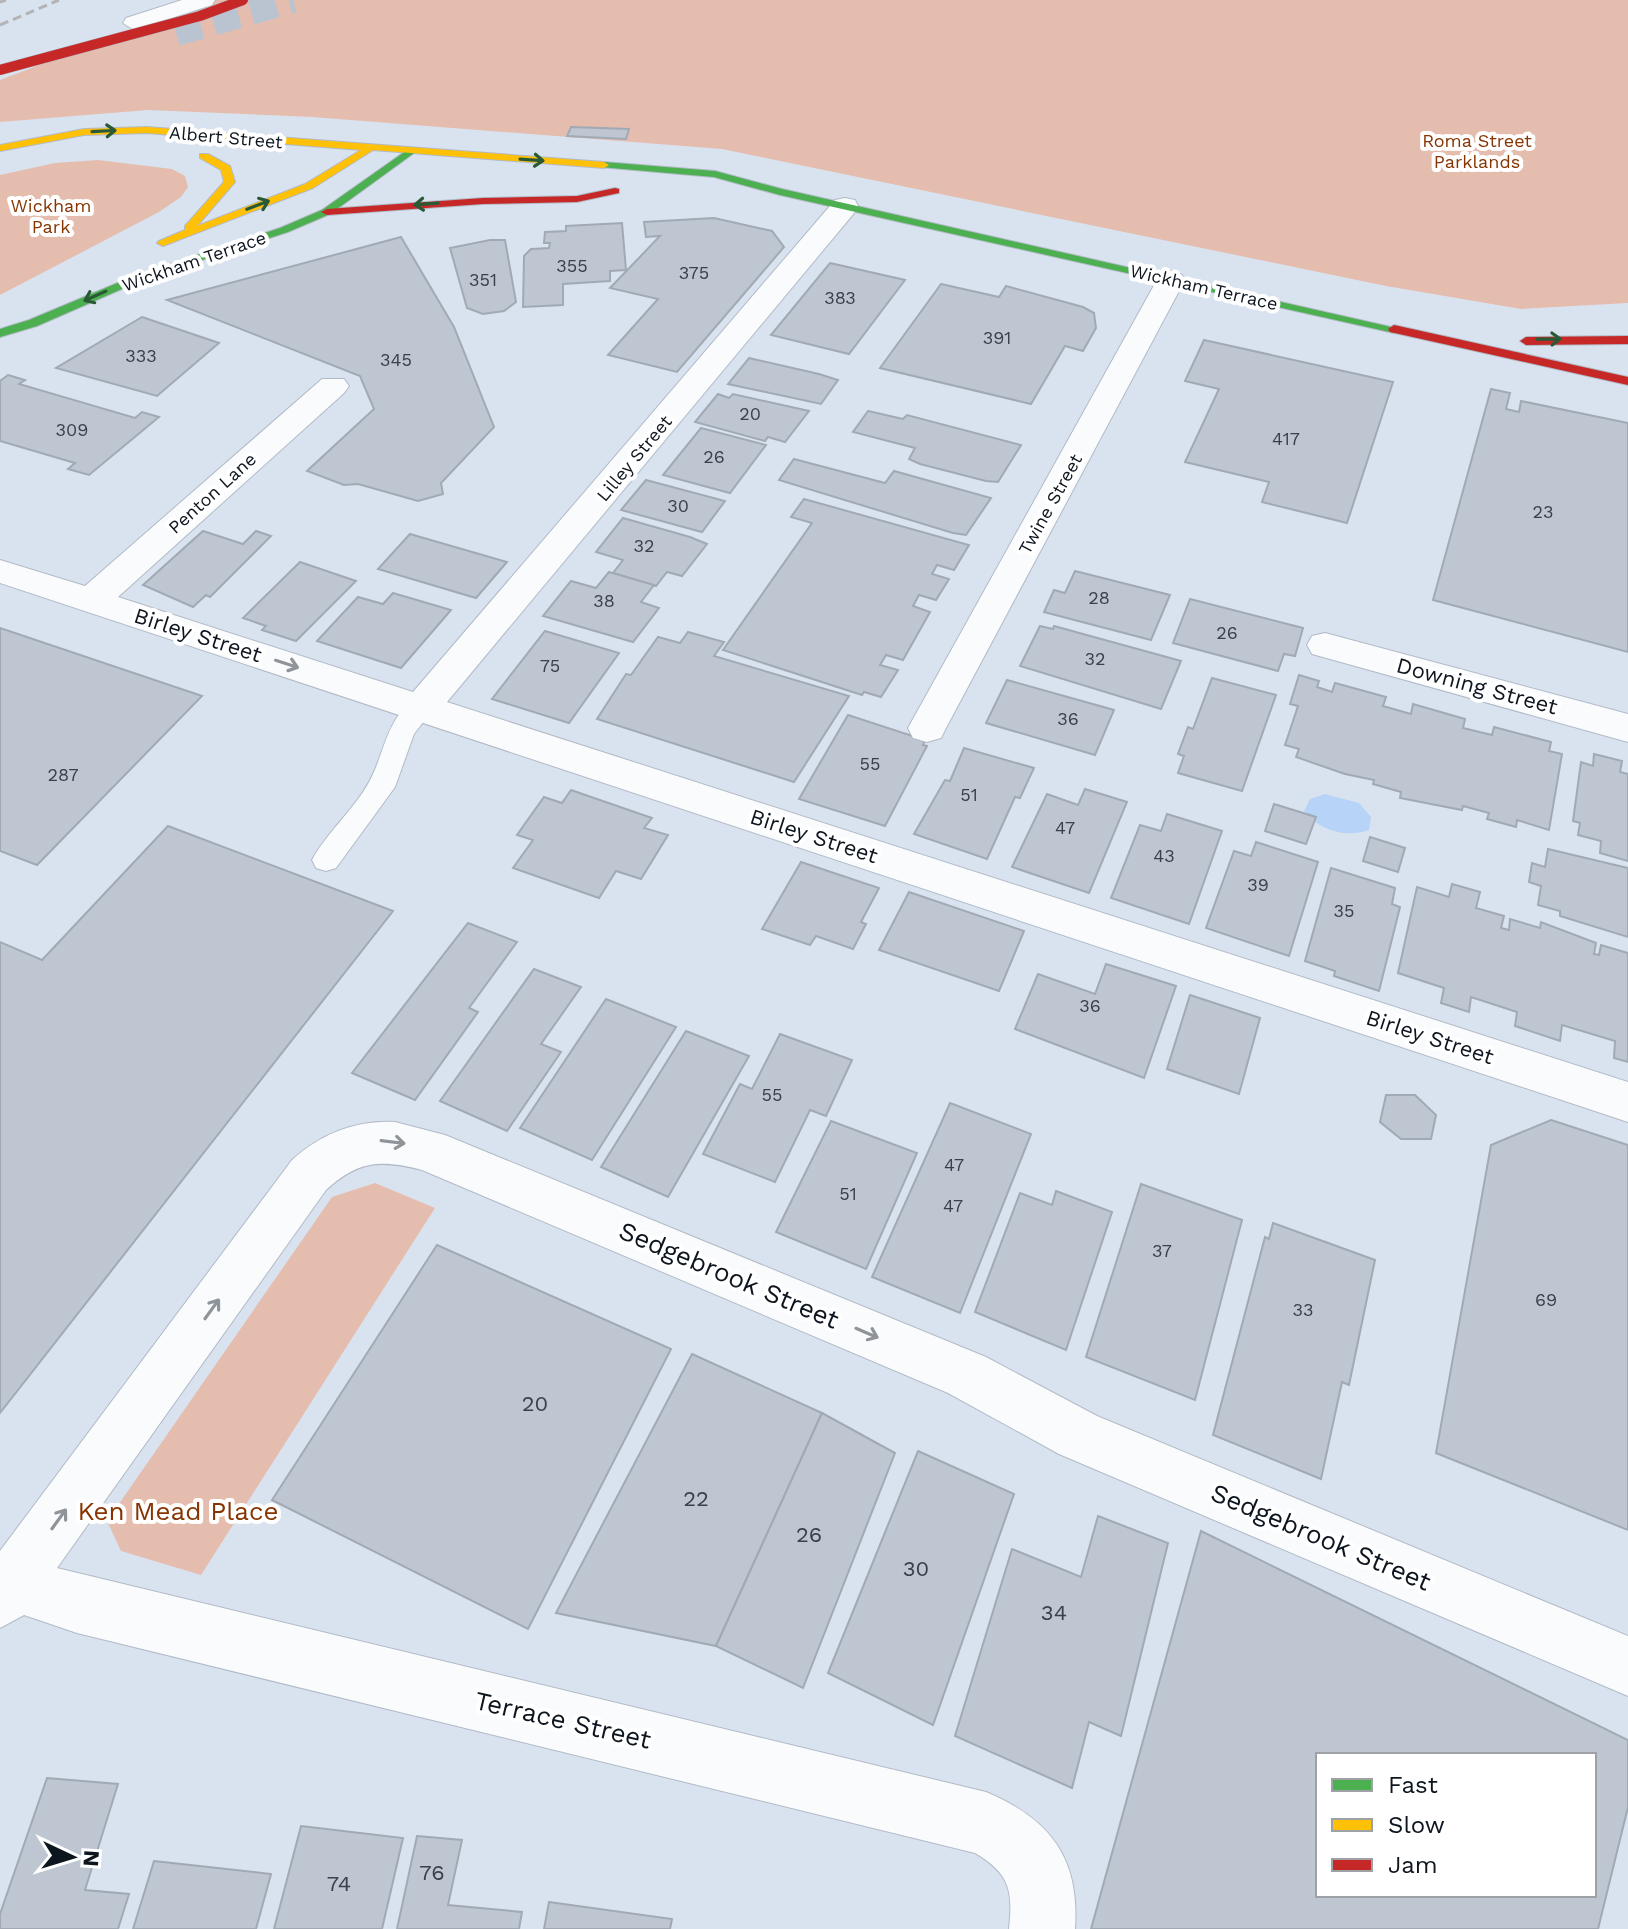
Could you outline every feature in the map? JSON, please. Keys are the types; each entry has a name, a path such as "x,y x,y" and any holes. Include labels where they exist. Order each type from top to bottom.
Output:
{"street":[{"path":"0,58 153,18 204,0"},
{"path":"0,70 200,16 243,0"},
{"name":"Albert Street","path":"0,148 84,132 147,130 454,154"},
{"name":"Albert Street","path":"0,160 67,148 145,149"},
{"name":"Wickham Terrace","path":"144,252 185,233 309,186 371,148"},
{"name":"Wickham Terrace","path":"0,332 33,323 143,276 284,230 326,212 410,151"},
{"name":"Wickham Terrace","path":"454,154 715,174 780,192 1628,381"},
{"name":"Albert Street","path":"185,233 230,182 226,167 197,155 249,161"},
{"name":"Albert Street","path":"300,166 335,170"},
{"path":"335,170 412,177"},
{"path":"326,212 483,201 577,199 623,191 468,183"},
{"name":"Wickham Terrace","path":"709,193 780,192"},
{"name":"Lilley Street","path":"421,708 845,206"},
{"name":"Wickham Terrace","path":"0,332 23,310 91,278"},
{"name":"Twine Street","path":"927,728 1171,280"},
{"path":"1472,347 1544,338 1628,340"},
{"name":"Penton Lane","path":"92,600 333,386"},
{"name":"Birley Street","path":"0,571 1628,1102"},
{"name":"Downing Street","path":"1325,645 1628,728"},
{"name":"Sedgebrook Street","path":"6,1591 309,1175 341,1149 382,1140 428,1150 953,1368 998,1388 1078,1435 1628,1666"},
{"name":"Terrace Street","path":"6,1591 77,1604 939,1809 986,1824 1006,1834 1033,1859 1043,1894 1042,1929"}],"lane":[{"path":"326,860 385,780 402,731 421,708"}],"green space":[{"name":"Roma Street Parklands","path":"210,0 1628,0 1628,303 1521,309 1386,286 722,149 312,117 148,110 0,122 0,80"},
{"name":"Wickham Park","path":"98,160 172,169 185,176 188,187 181,197 159,212 0,295 0,175 55,163"},
{"name":"Ken Mead Place","path":"375,1183 435,1208 201,1575 121,1551 107,1521 332,1197"}],"water":[{"path":"1325,794 1359,803 1371,817 1369,830 1342,833 1325,828 1310,818 1304,811 1310,799"}],"building":[{"path":"571,127 629,129 626,139 567,136"},
{"path":"714,218 772,231 784,247 677,372 608,355 658,299 610,288 660,236 646,237 644,222"},
{"path":"622,223 626,270 610,271 610,281 563,284 563,305 523,307 524,256 531,249 549,248 550,243 544,243 545,232 566,231 566,226"},
{"path":"401,237 454,327 494,427 441,483 443,494 418,501 358,484 344,485 307,471 374,409 360,376 167,300"},
{"path":"505,240 516,302 504,311 483,314 467,308 450,248"},
{"path":"830,263 905,280 849,354 771,335"},
{"path":"941,284 999,297 1006,286 1083,307 1094,313 1096,328 1083,351 1065,346 1031,404 880,368"},
{"path":"142,317 219,343 157,396 56,368"},
{"path":"1204,340 1393,382 1347,523 1262,502 1269,482 1185,462 1219,389 1185,381"},
{"path":"749,358 838,380 821,404 728,384"},
{"path":"8,375 25,380 19,384 135,418 142,412 159,417 89,475 68,469 75,463 0,441 0,381"},
{"path":"1491,389 1510,393 1506,409 1519,412 1521,401 1628,423 1628,652 1433,600"},
{"path":"718,394 729,398 733,394 809,411 785,442 768,437 765,441 695,422"},
{"path":"868,411 903,419 907,415 1021,445 998,482 986,481 920,464 909,459 915,448 853,432"},
{"path":"701,428 766,445 730,493 663,475"},
{"path":"794,459 885,483 894,471 991,498 966,535 953,533 779,480"},
{"path":"646,480 725,501 702,532 621,510"},
{"path":"804,499 969,545 954,570 937,565 932,574 949,579 936,600 919,595 913,606 930,612 903,660 886,655 880,665 898,670 881,697 864,692 862,695 723,650 812,523 791,517"},
{"path":"623,518 707,544 682,576 667,572 656,586 613,573 623,560 596,552"},
{"path":"203,531 243,544 256,531 271,536 210,597 206,595 193,607 143,585"},
{"path":"410,534 507,562 476,598 378,569"},
{"path":"300,562 356,581 296,641 262,630 266,626 243,618"},
{"path":"1075,571 1170,595 1151,640 1044,612 1054,590 1065,593"},
{"path":"609,572 654,585 641,602 659,608 633,642 543,616 571,581 596,588"},
{"path":"393,593 451,610 401,668 317,641 358,597 383,604"},
{"path":"1190,599 1303,628 1295,656 1284,654 1278,671 1173,643"},
{"path":"1040,626 1053,629 1054,626 1181,661 1161,709 1020,666"},
{"path":"0,628 202,696 37,865 0,851"},
{"path":"545,631 619,653 569,723 492,699"},
{"path":"688,632 724,642 714,656 849,696 794,782 597,719 626,674 631,675 658,637 680,643"},
{"path":"1299,675 1319,681 1317,687 1332,692 1335,683 1386,697 1383,706 1411,714 1413,704 1465,719 1463,728 1492,735 1494,727 1551,742 1549,751 1562,754 1549,830 1517,820 1516,827 1487,819 1489,813 1463,806 1462,810 1400,798 1401,792 1373,784 1374,780 1345,774 1296,757 1299,749 1285,745 1298,706 1290,704"},
{"path":"1212,678 1276,695 1242,791 1178,773 1184,756 1178,754 1188,727 1193,729"},
{"path":"1007,680 1114,710 1095,755 986,723"},
{"path":"848,715 925,740 923,745 927,746 885,826 799,799"},
{"path":"964,748 1034,768 1020,798 1015,797 987,859 914,834 945,780 950,781"},
{"path":"1594,754 1622,761 1620,772 1628,774 1628,861 1600,853 1601,841 1578,835 1580,823 1573,821 1581,762 1593,766"},
{"path":"1085,789 1127,802 1089,893 1012,867 1047,794 1078,805"},
{"path":"571,790 652,818 644,828 668,835 641,879 616,871 599,898 513,868 533,840 517,835 544,797 562,803"},
{"path":"1274,804 1316,817 1306,844 1265,831"},
{"path":"1167,814 1222,831 1189,924 1111,898 1140,825 1161,831"},
{"path":"168,826 393,911 0,1413 0,942 42,960"},
{"path":"1370,837 1405,848 1398,872 1363,861"},
{"path":"1256,842 1318,862 1289,956 1206,928 1234,851 1251,856"},
{"path":"1548,849 1628,868 1628,937 1560,916 1560,911 1538,905 1541,886 1529,882 1532,863 1545,867"},
{"path":"801,862 879,888 861,922 866,924 853,949 816,936 810,945 762,929"},
{"path":"1331,868 1395,888 1392,904 1400,907 1379,991 1334,976 1335,971 1305,961"},
{"path":"1452,884 1480,892 1476,908 1504,916 1501,928 1509,930 1510,919 1540,928 1541,922 1596,943 1594,954 1599,955 1601,945 1628,953 1628,1062 1614,1058 1615,1041 1562,1025 1560,1041 1515,1026 1517,1012 1471,997 1469,1012 1441,1003 1444,988 1398,973 1417,887 1449,897"},
{"path":"909,892 1024,931 999,991 879,950"},
{"path":"468,923 517,942 469,1008 478,1012 415,1100 352,1073"},
{"path":"1106,964 1176,986 1144,1078 1015,1029 1038,974 1095,994"},
{"path":"534,969 581,987 541,1044 561,1052 507,1131 440,1101"},
{"path":"1190,995 1260,1018 1239,1094 1167,1069"},
{"path":"606,999 676,1027 592,1160 520,1128"},
{"path":"686,1031 749,1056 668,1197 601,1167"},
{"path":"780,1034 852,1060 826,1116 810,1110 775,1182 703,1154 740,1084 752,1089"},
{"path":"1386,1095 1415,1095 1436,1115 1431,1139 1401,1139 1380,1122"},
{"path":"950,1103 1031,1134 960,1313 872,1277"},
{"path":"1551,1120 1628,1145 1628,1530 1436,1453 1491,1145"},
{"path":"831,1121 917,1153 866,1269 776,1232"},
{"path":"1141,1184 1242,1220 1195,1400 1086,1357"},
{"path":"1056,1191 1112,1212 1066,1350 975,1312 1020,1193 1052,1205"},
{"path":"1273,1223 1375,1260 1349,1385 1342,1382 1321,1479 1213,1435 1265,1237 1269,1239"},
{"path":"437,1245 671,1349 528,1629 272,1500"},
{"path":"692,1354 822,1413 716,1646 556,1613"},
{"path":"822,1413 895,1453 803,1688 716,1646"},
{"path":"918,1451 1014,1494 933,1725 828,1673"},
{"path":"1098,1516 1168,1543 1121,1736 1089,1722 1072,1788 955,1736 1012,1549 1081,1577"},
{"path":"1201,1531 1628,1740 1628,1807 1598,1929 1091,1929"},
{"path":"47,1778 118,1784 85,1890 129,1894 118,1929 0,1929 0,1914"},
{"path":"301,1826 403,1838 382,1929 274,1929"},
{"path":"417,1836 462,1840 448,1905 522,1912 519,1929 397,1929"},
{"path":"154,1861 271,1874 256,1929 133,1929"},
{"path":"549,1902 672,1919 670,1929 544,1929"}],"tunnel":[{"path":"176,33 293,0"}],"railway":[{"path":"0,2 6,0"},
{"path":"0,25 59,0"}],"traffic: fast":[{"path":"0,333 33,323 143,276 284,230 326,212 410,151"},
{"path":"604,165 715,174 780,192 1394,329"}],"traffic: slow":[{"path":"0,148 84,132 147,130 604,165"},
{"path":"163,243 309,186 369,149"},
{"path":"189,228 230,182 226,168 204,156"}],"traffic: jam":[{"path":"0,70 200,16 243,0"},
{"path":"327,212 483,201 577,199 615,191"},
{"path":"1394,329 1628,381"},
{"path":"1526,341 1628,340"}]}
